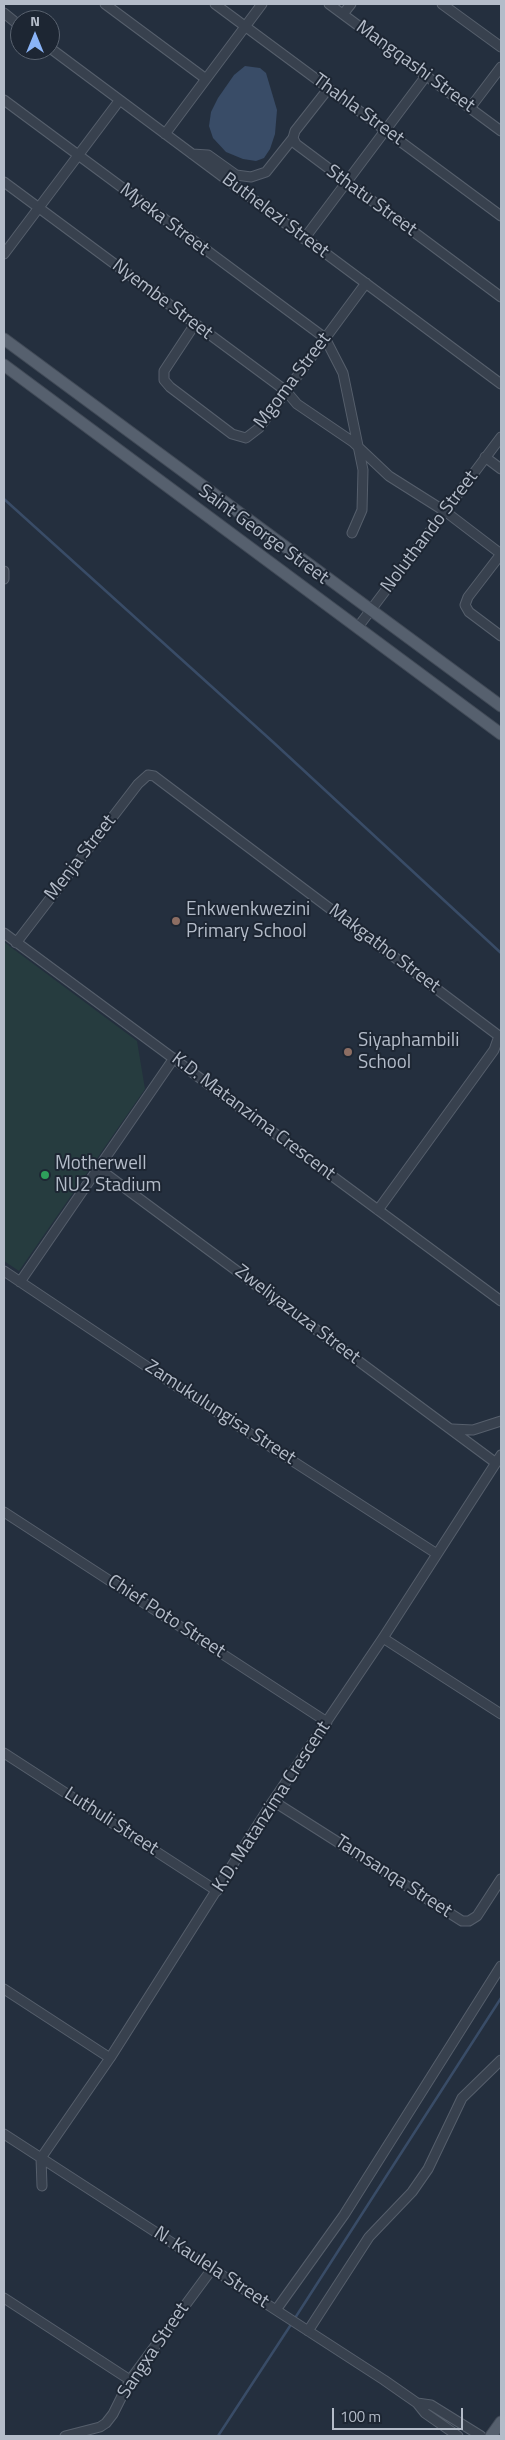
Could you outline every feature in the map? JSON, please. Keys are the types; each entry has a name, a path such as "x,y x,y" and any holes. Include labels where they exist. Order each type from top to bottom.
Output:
{"main road":[{"name":"Saint George Street","path":"4,339 501,706"},
{"name":"Saint George Street","path":"4,365 501,734"},
{"path":"490,2436 501,2422"}],"street":[{"path":"105,4 206,79"},
{"name":"Thahla Street","path":"215,4 501,216"},
{"path":"165,134 262,4"},
{"name":"Mangqashi Street","path":"329,4 501,131"},
{"path":"343,14 351,4"},
{"path":"442,4 501,48"},
{"name":"Buthelezi Street","path":"60,56 501,384"},
{"path":"470,108 501,67"},
{"path":"304,239 426,76"},
{"path":"192,154 208,155 236,175 251,177 263,174 270,169 293,138 298,127 328,89"},
{"name":"Myeka Street","path":"4,100 325,338"},
{"path":"4,254 119,101"},
{"name":"Sthatu Street","path":"293,138 300,148 501,297"},
{"name":"Nyembe Street","path":"4,182 286,391 297,404 358,448 389,476 446,512 501,554"},
{"name":"Mgoma Street","path":"196,324 167,365 163,375 164,380 170,387 232,434 243,438 254,433 366,283"},
{"path":"325,338 343,373 363,470 362,510 352,533"},
{"name":"Noluthando Street","path":"358,627 501,437"},
{"path":"485,457 501,469"},
{"path":"501,554 468,596 465,605 469,612 501,636"},
{"path":"4,571 4,579"},
{"name":"Menja Street","path":"16,943 138,784 148,775"},
{"name":"Makgatho Street","path":"148,775 154,776 487,1025 499,1036 494,1050 378,1210"},
{"name":"K.D. Matanzima Crescent","path":"4,933 501,1301"},
{"path":"20,1282 174,1058"},
{"name":"Zweliyazuza Street","path":"98,1168 496,1463"},
{"name":"Zamukulungisa Street","path":"4,1271 170,1382 437,1554"},
{"path":"449,1428 473,1430 501,1421"},
{"name":"K.D. Matanzima Crescent","path":"41,2158 110,2058 273,1801 383,1638 501,1455"},
{"name":"Chief Poto Street","path":"4,1512 327,1722"},
{"path":"383,1638 501,1714"},
{"name":"Luthuli Street","path":"4,1753 217,1891"},
{"name":"Tamsanqa Street","path":"273,1801 462,1921 470,1921 477,1916 501,1879"},
{"path":"279,2312 344,2215 501,1966"},
{"path":"4,1989 110,2058"},
{"path":"307,2330 369,2237 412,2192 428,2169 441,2144 453,2112 462,2098 501,2060"},
{"name":"N. Kaulela Street","path":"4,2134 417,2402 425,2413 458,2436"},
{"path":"41,2158 42,2186"},
{"name":"Sangxa Street","path":"65,2436 100,2427 106,2423 113,2414 130,2380 212,2269"},
{"path":"4,2298 130,2380"},
{"name":"N. Kaulela Street","path":"417,2402 431,2405 480,2436"}],"green space":[{"name":"Motherwell NU2 Stadium","path":"4,942 137,1041 145,1089 19,1271 4,1261"}],"water":[{"path":"245,66 260,68 266,73 277,110 275,134 270,149 264,158 256,161 243,159 226,152 213,138 209,126 211,112 218,98 234,75"}],"waterway":[{"path":"4,499 273,742 501,953"},
{"path":"295,2318 501,1998"},
{"path":"218,2436 292,2323"}],"place":[{"name":"Enkwenkwezini Primary School","path":"176,921"},
{"name":"Siyaphambili School","path":"348,1052"},
{"name":"Motherwell NU2 Stadium","path":"45,1175"}]}
